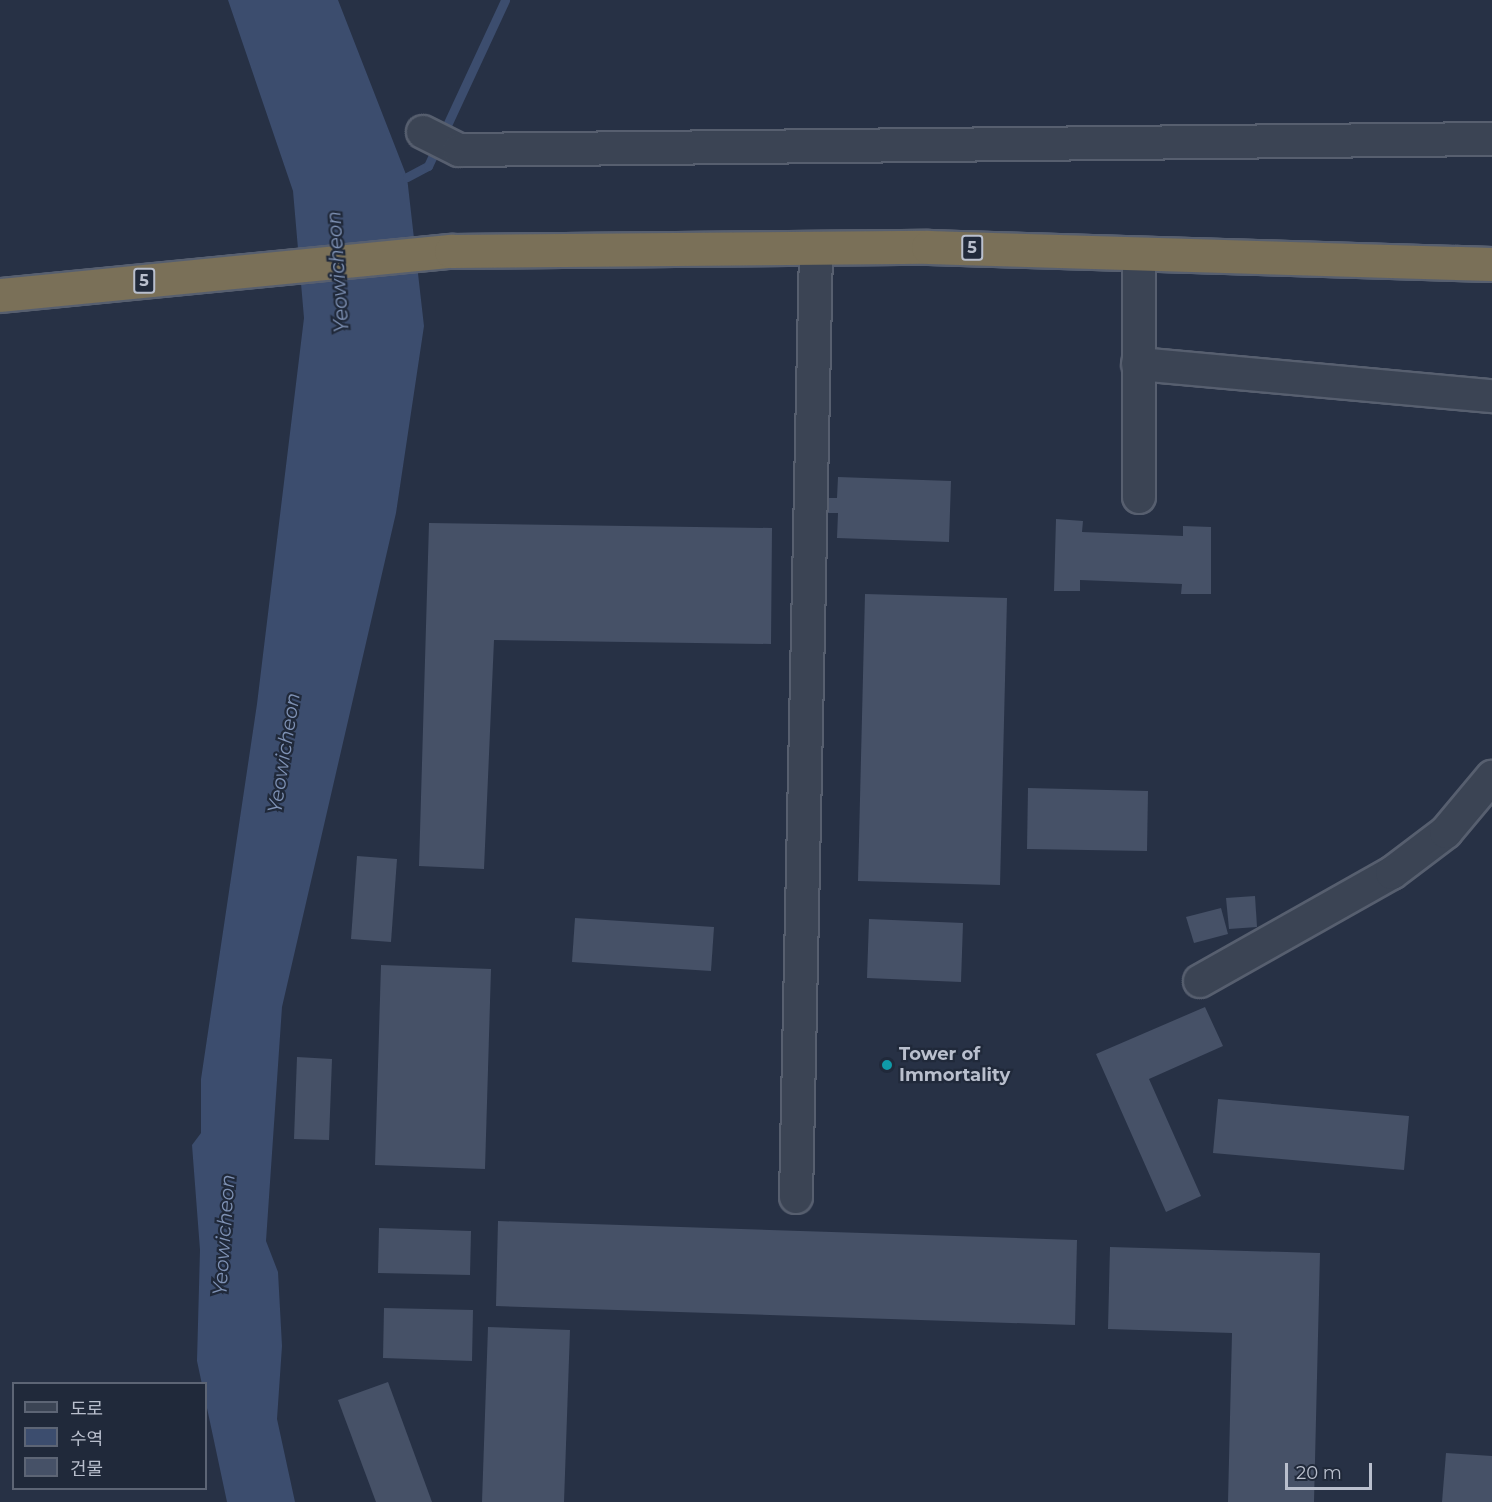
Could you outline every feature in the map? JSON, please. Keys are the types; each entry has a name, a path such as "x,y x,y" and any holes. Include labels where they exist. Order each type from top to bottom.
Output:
{"highway":[{"name":"5","path":"0,295 452,251 816,248 1492,264"}],"street":[{"path":"423,132 459,150 1492,139"},
{"path":"796,1197 816,248"},
{"path":"1139,254 1139,497"},
{"path":"1138,364 1492,396"},
{"path":"1200,981 1392,873 1446,832 1492,777"}],"water":[{"name":"Yeowicheon","path":"228,0 338,0 407,177 424,326 396,513 282,1007 266,1241 278,1272 282,1346 277,1419 295,1502 227,1502 207,1408 207,1382 201,1382 197,1361 200,1250 192,1145 201,1133 201,1079 257,704 304,318 293,191"}],"building":[{"path":"838,477 951,481 949,542 837,538 838,513 817,513 817,498 837,498"},
{"path":"1056,519 1083,521 1082,532 1183,536 1183,526 1211,527 1211,594 1181,594 1182,584 1080,580 1080,591 1054,591"},
{"path":"429,523 772,528 771,644 494,640 484,869 419,866"},
{"path":"865,594 1007,598 1000,885 858,881"},
{"path":"1028,788 1148,791 1147,851 1027,849"},
{"path":"357,856 397,859 391,942 351,939"},
{"path":"1255,896 1257,927 1229,929 1226,898"},
{"path":"1221,908 1228,934 1194,943 1186,917"},
{"path":"575,918 714,927 711,971 572,962"},
{"path":"869,919 963,923 961,982 867,978"},
{"path":"381,965 491,969 485,1169 375,1165"},
{"path":"1205,1007 1223,1046 1149,1079 1201,1196 1166,1212 1096,1054"},
{"path":"297,1057 332,1059 329,1140 294,1139"},
{"path":"1218,1099 1409,1116 1404,1170 1213,1153"},
{"path":"498,1221 1077,1240 1075,1325 496,1306"},
{"path":"379,1228 471,1231 470,1275 378,1273"},
{"path":"1110,1247 1320,1253 1314,1502 1228,1502 1232,1333 1108,1329"},
{"path":"384,1308 473,1310 472,1361 383,1358"},
{"path":"488,1327 570,1330 564,1502 482,1502"},
{"path":"388,1382 432,1502 376,1502 338,1400"},
{"path":"1446,1453 1492,1456 1492,1502 1442,1502"}],"waterway":[{"path":"407,177 428,166 505,0"}],"place":[{"name":"Tower of Immortality","path":"887,1065"}]}
